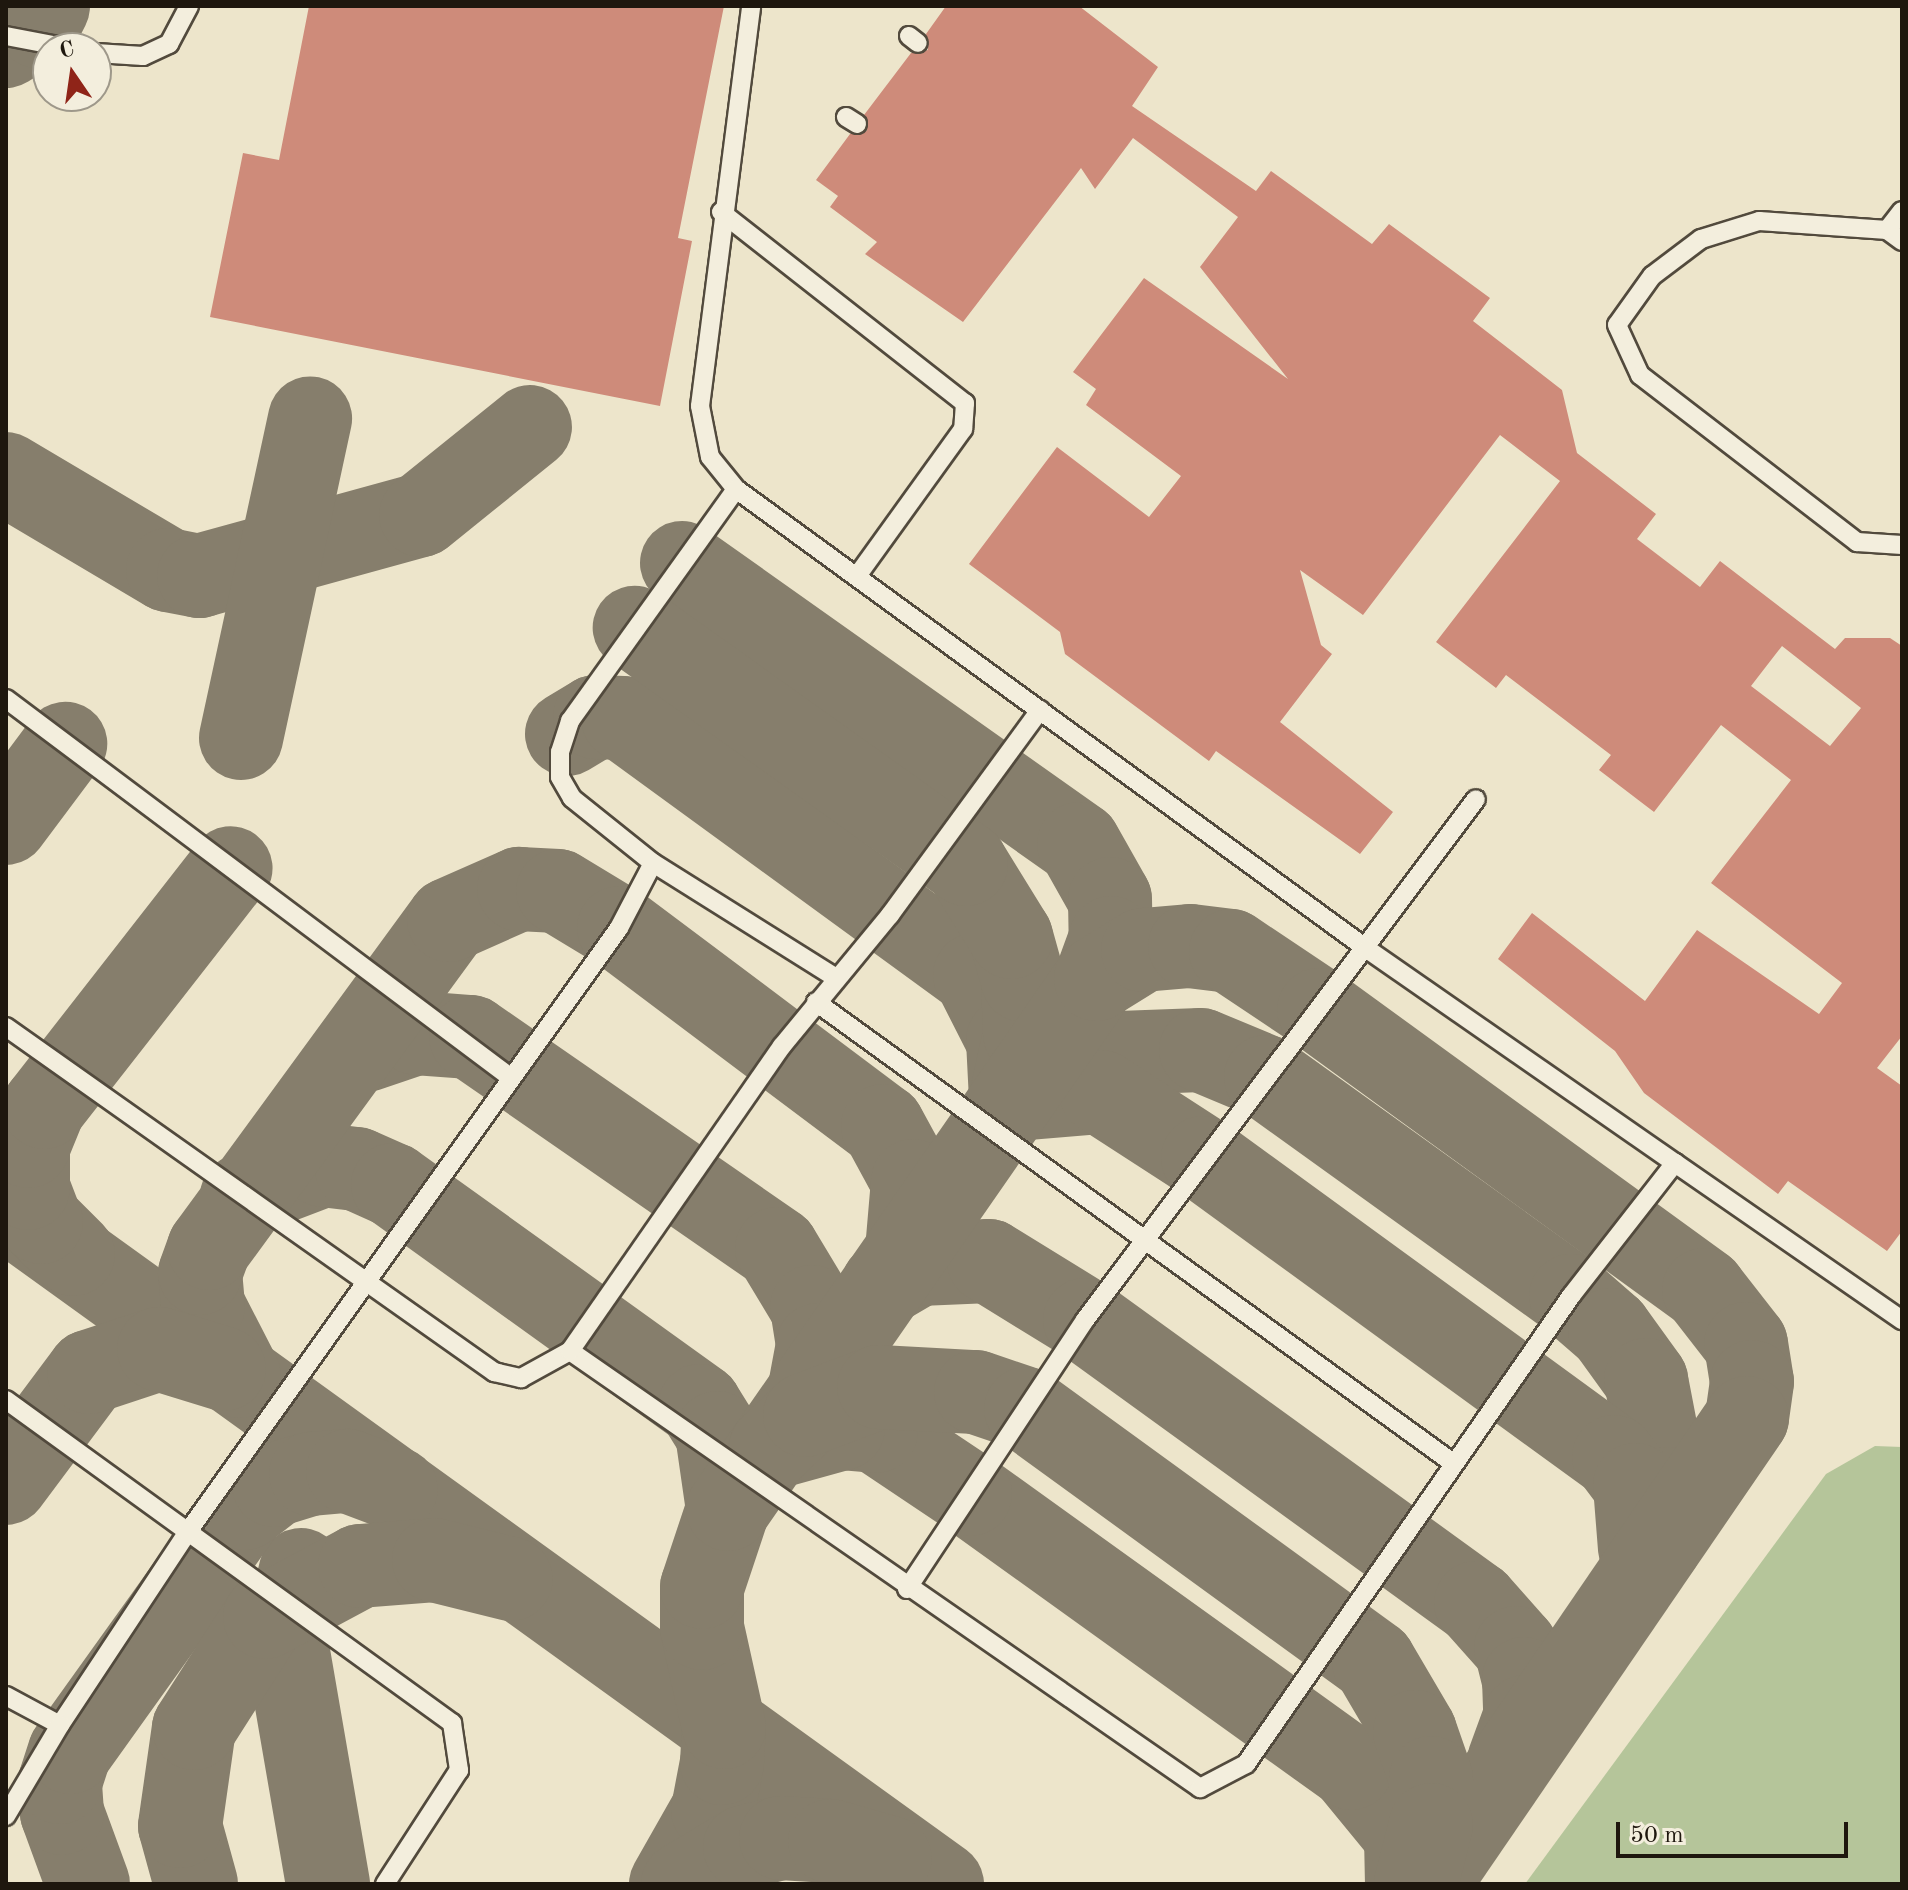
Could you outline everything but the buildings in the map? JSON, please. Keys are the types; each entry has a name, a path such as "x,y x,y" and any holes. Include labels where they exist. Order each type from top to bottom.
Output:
{"lane":[{"path":"112,54 143,56 169,44 189,6"},
{"path":"751,6 754,25 721,212 701,434 736,489 859,573 1040,710 1367,949 1902,1320"},
{"path":"6,36 32,41"},
{"path":"1902,211 1894,235 1759,221 1701,239 1652,276 1617,325 1640,375 1652,385 1857,542 1902,545"},
{"path":"721,212 965,403 963,429 859,573"},
{"path":"736,489 570,721 560,752 560,777 572,798 653,863 836,978"},
{"path":"6,699 510,1077"},
{"path":"6,1027 364,1284 494,1372 521,1378 570,1351 816,1002 1040,710"},
{"path":"907,1589 1145,1240 1367,949 1476,799"},
{"path":"6,1816 60,1725 187,1533 619,928 653,863"},
{"path":"816,1002 1453,1463"},
{"path":"570,1351 907,1589 1200,1788 1246,1764 1453,1463 1620,1228 1675,1163"},
{"path":"6,1400 452,1723 459,1770 385,1884"},
{"path":"6,1696 60,1725"}],"green space":[{"path":"1875,1446 1902,1447 1902,1884 1525,1884 1826,1474"}],"taxiway":[{"path":"6,46 38,26 48,6"},
{"path":"241,738 310,418"},
{"path":"6,474 168,570 199,576 421,515 530,427"},
{"path":"682,563 1079,844 1110,899 1111,938 1096,979"},
{"path":"567,734 595,717 623,718 975,975 1008,1040 1011,1099 1025,1034 1023,980 1011,937 966,864 635,628"},
{"path":"6,823 65,744"},
{"path":"73,1254 41,1222 28,1188 28,1146 44,1107 231,868"},
{"path":"239,1376 203,1306 200,1273 209,1248 449,920 519,889 558,891 619,928 883,1126 913,1181 907,1251"},
{"path":"671,1884 713,1810 722,1763 724,1727 702,1628 702,1587 728,1509 1096,979 1143,950 1190,946 1231,951 1319,1010 1704,1290 1746,1344 1752,1382 1747,1418 1428,1884"},
{"path":"366,1050 416,1033 471,1037 777,1249 812,1307 818,1345 809,1393"},
{"path":"1027,1078 1093,1054 1201,1050 1266,1077 1571,1296 1610,1330 1646,1380 1667,1489 1660,1545"},
{"path":"1017,1099 1101,1092 1203,1158 1614,1457 1635,1485 1640,1549"},
{"path":"242,1196 323,1165 357,1169 393,1185 700,1406 717,1433 728,1509"},
{"path":"6,1209 942,1884"},
{"path":"883,1285 919,1264 989,1261 1085,1320 1476,1603 1516,1648 1524,1679 1525,1717 1509,1761"},
{"path":"6,1483 89,1372 159,1349 224,1369"},
{"path":"1407,1884 1406,1835 1351,1768 970,1494 876,1431 843,1428 771,1448 805,1415 879,1387 976,1392 1026,1409 1374,1662 1415,1732 1431,1778 1431,1825 1416,1884"},
{"path":"88,1884 62,1813 60,1782 70,1752 245,1508 274,1485 311,1474 348,1471 396,1489"},
{"path":"196,1884 180,1826 194,1728 265,1617 360,1566 434,1560 511,1579"},
{"path":"301,1570 285,1635 328,1884"},
{"path":"683,1884 745,1847 781,1838 830,1841 890,1858"}]}
